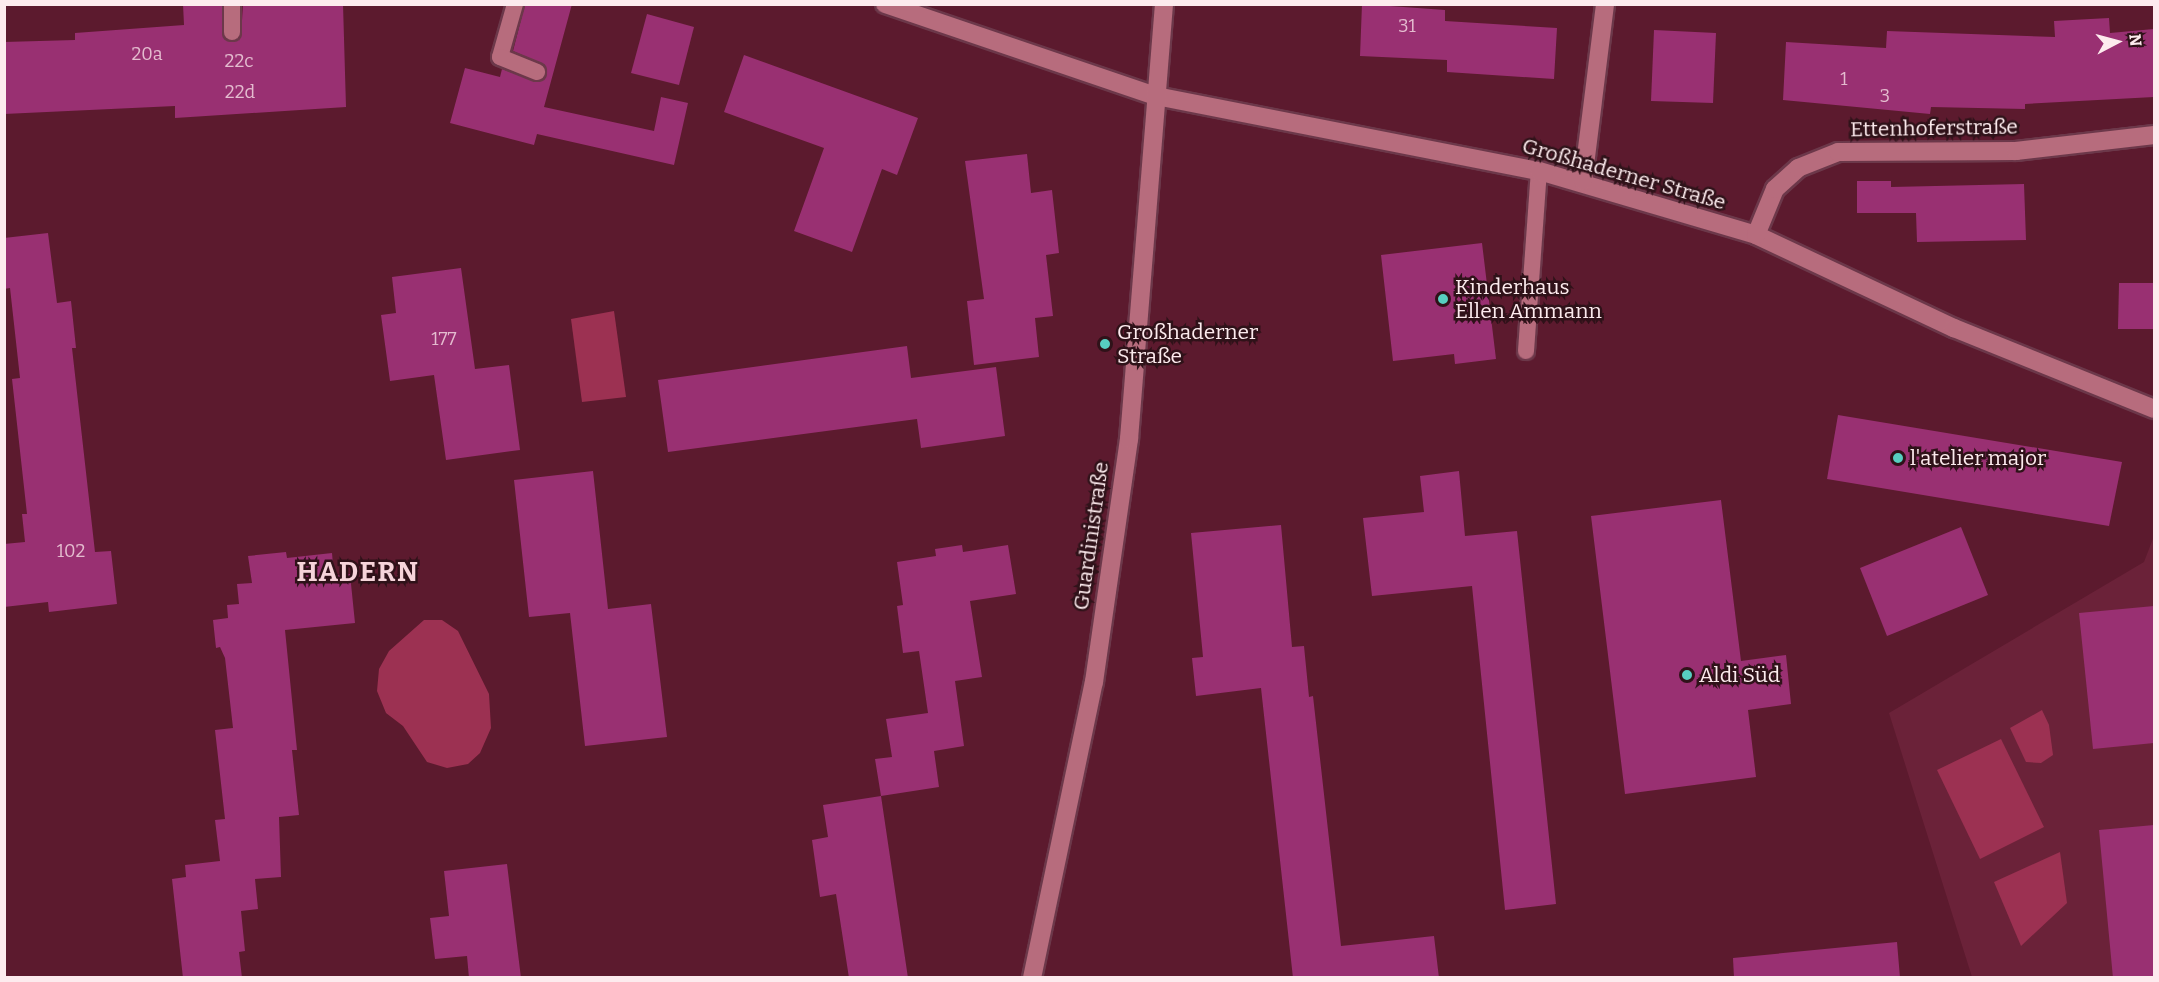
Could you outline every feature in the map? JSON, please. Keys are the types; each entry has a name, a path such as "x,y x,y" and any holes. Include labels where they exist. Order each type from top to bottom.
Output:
{"street":[{"name":"Großhaderner Straße","path":"885,4 1156,96 1539,171 1582,181 1756,235 1954,328 2154,409"},
{"name":"Guardinistraße","path":"1032,978 1094,682 1128,439 1164,4"},
{"path":"1582,181 1605,4"},
{"name":"Ettenhoferstraße","path":"1756,235 1775,189 1798,168 1838,152 2016,151 2154,135"}],"lane":[{"path":"232,4 232,32"},
{"path":"515,4 500,57 537,72"},
{"path":"1526,351 1539,171"}],"shaded area":[{"path":"614,311 626,397 582,402 571,319"},
{"path":"2154,536 2154,977 1972,977 1889,713 2144,562"},
{"path":"424,620 442,620 458,631 489,694 491,728 480,753 468,764 447,768 427,762 403,726 386,713 377,691 379,669 389,651"},
{"path":"2042,710 2049,725 2053,755 2041,763 2026,762 2010,728"},
{"path":"2001,739 2044,827 1980,859 1937,770"},
{"path":"2060,852 2067,903 2021,946 1994,882"}],"building":[{"path":"183,4 222,4 222,33 231,42 241,37 243,4 343,4 346,107 175,118 175,106 4,114 4,42 75,40 75,33 184,25"},
{"path":"525,4 572,4 544,107 654,131 661,97 688,103 674,165 537,134 534,145 450,123 465,68 500,77 502,69 538,82 546,76 545,65 513,51"},
{"path":"1362,4 1445,10 1445,21 1557,28 1554,79 1447,72 1447,60 1360,56"},
{"path":"647,14 694,27 679,85 631,73"},
{"path":"2109,18 2110,33 2154,29 2154,97 2025,104 2025,109 1931,107 1930,114 1783,100 1786,42 1886,48 1887,31 2055,37 2054,21"},
{"path":"1654,30 1716,33 1713,103 1651,101"},
{"path":"744,55 918,118 897,175 882,169 852,252 794,231 824,148 724,112"},
{"path":"1027,154 1031,193 1052,190 1059,253 1046,255 1053,316 1035,318 1039,357 974,365 967,301 984,299 965,161"},
{"path":"1857,181 1891,181 1891,187 2024,184 2026,240 1917,242 1916,213 1857,213"},
{"path":"48,233 57,303 71,301 76,348 72,348 95,552 111,551 117,604 49,612 48,602 4,607 4,544 25,542 22,514 27,514 12,379 20,378 10,288 4,289 4,238"},
{"path":"1482,243 1496,359 1455,364 1454,354 1393,361 1381,255"},
{"path":"461,268 475,369 509,365 520,450 446,460 434,375 390,381 381,315 396,313 392,277"},
{"path":"2119,283 2154,283 2154,329 2118,329"},
{"path":"907,346 911,378 996,367 1005,436 921,448 917,419 668,452 658,380"},
{"path":"1838,415 2122,462 2109,526 1827,479"},
{"path":"593,471 608,609 651,604 667,737 585,746 570,613 529,617 514,480"},
{"path":"1459,471 1465,536 1517,531 1556,904 1505,910 1472,586 1372,596 1363,518 1424,512 1420,476"},
{"path":"1721,500 1741,661 1786,655 1791,704 1748,710 1756,777 1625,794 1591,516"},
{"path":"1281,525 1292,647 1304,646 1309,697 1313,696 1341,946 1434,936 1439,978 1293,978 1261,688 1196,696 1192,658 1203,657 1191,533"},
{"path":"1961,527 1988,595 1887,636 1860,568"},
{"path":"962,545 963,552 1008,545 1016,594 970,601 982,677 955,681 964,746 934,751 939,787 881,796 875,759 892,757 886,719 928,713 919,651 903,653 897,606 903,605 897,562 936,556 935,549"},
{"path":"286,552 287,558 332,553 334,576 350,574 355,623 285,630 297,750 292,750 299,815 279,817 281,877 255,879 258,909 241,911 245,951 239,952 242,978 183,978 172,879 186,877 185,865 220,861 215,820 225,819 215,730 233,728 225,658 220,647 216,648 213,620 228,618 227,605 239,604 237,584 252,583 248,556"},
{"path":"2154,606 2154,743 2093,749 2079,613"},
{"path":"881,796 908,978 849,978 836,894 820,897 812,840 828,837 823,805"},
{"path":"2154,825 2154,978 2113,978 2099,830"},
{"path":"507,864 521,978 469,978 467,956 435,959 430,918 449,916 444,871"},
{"path":"1897,942 1900,978 1734,978 1733,958"}],"place":[{"name":"Kinderhaus Ellen Ammann","path":"1443,299"},
{"name":"Großhaderner Straße","path":"1105,344"},
{"name":"l'atelier major","path":"1898,458"},
{"name":"Aldi Süd","path":"1687,675"}],"district":[{"name":"HADERN","path":"358,573"}]}
